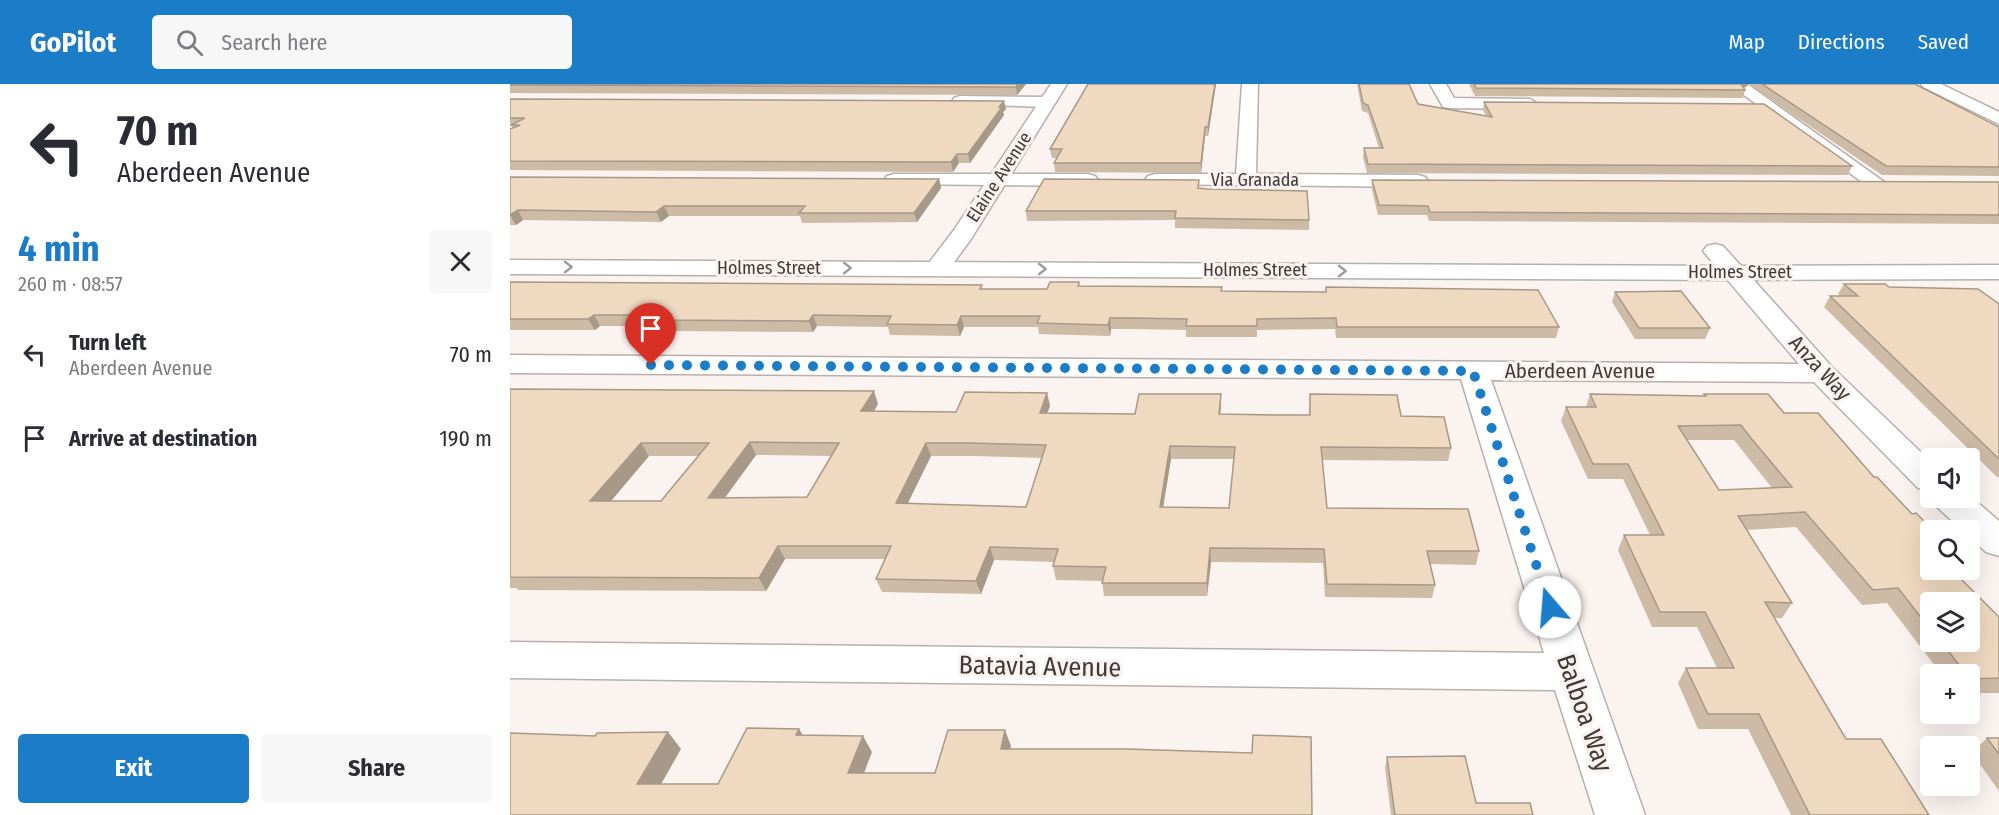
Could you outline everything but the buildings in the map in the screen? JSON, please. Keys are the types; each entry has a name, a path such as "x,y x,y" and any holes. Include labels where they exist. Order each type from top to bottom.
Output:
{"street":[{"name":"Elaine Avenue","path":"943,259 963,234 1059,84"},
{"path":"1246,180 1250,84"},
{"path":"1438,84 1449,103 1543,104"},
{"path":"1737,84 1877,184"},
{"path":"1929,84 1999,119"},
{"path":"946,101 1048,102"},
{"path":"1743,105 1766,105"},
{"path":"879,180 1108,180"},
{"name":"Via Granada","path":"1131,180 1437,181"},
{"path":"1841,183 1899,184"},
{"name":"Holmes Street","path":"510,249 1734,273 1999,272"},
{"name":"Holmes Street","path":"510,267 943,259 1715,251 1999,253"},
{"name":"Anza Way","path":"1715,251 1822,373 1920,470"},
{"name":"Aberdeen Avenue","path":"510,364 1822,373"},
{"name":"Balboa Way","path":"1473,371 1570,672 1620,815"},
{"path":"1960,508 1999,542"},
{"name":"Batavia Avenue","path":"510,660 1570,672"}],"route":[{"path":"651,365 1473,371 1550,607"}]}
